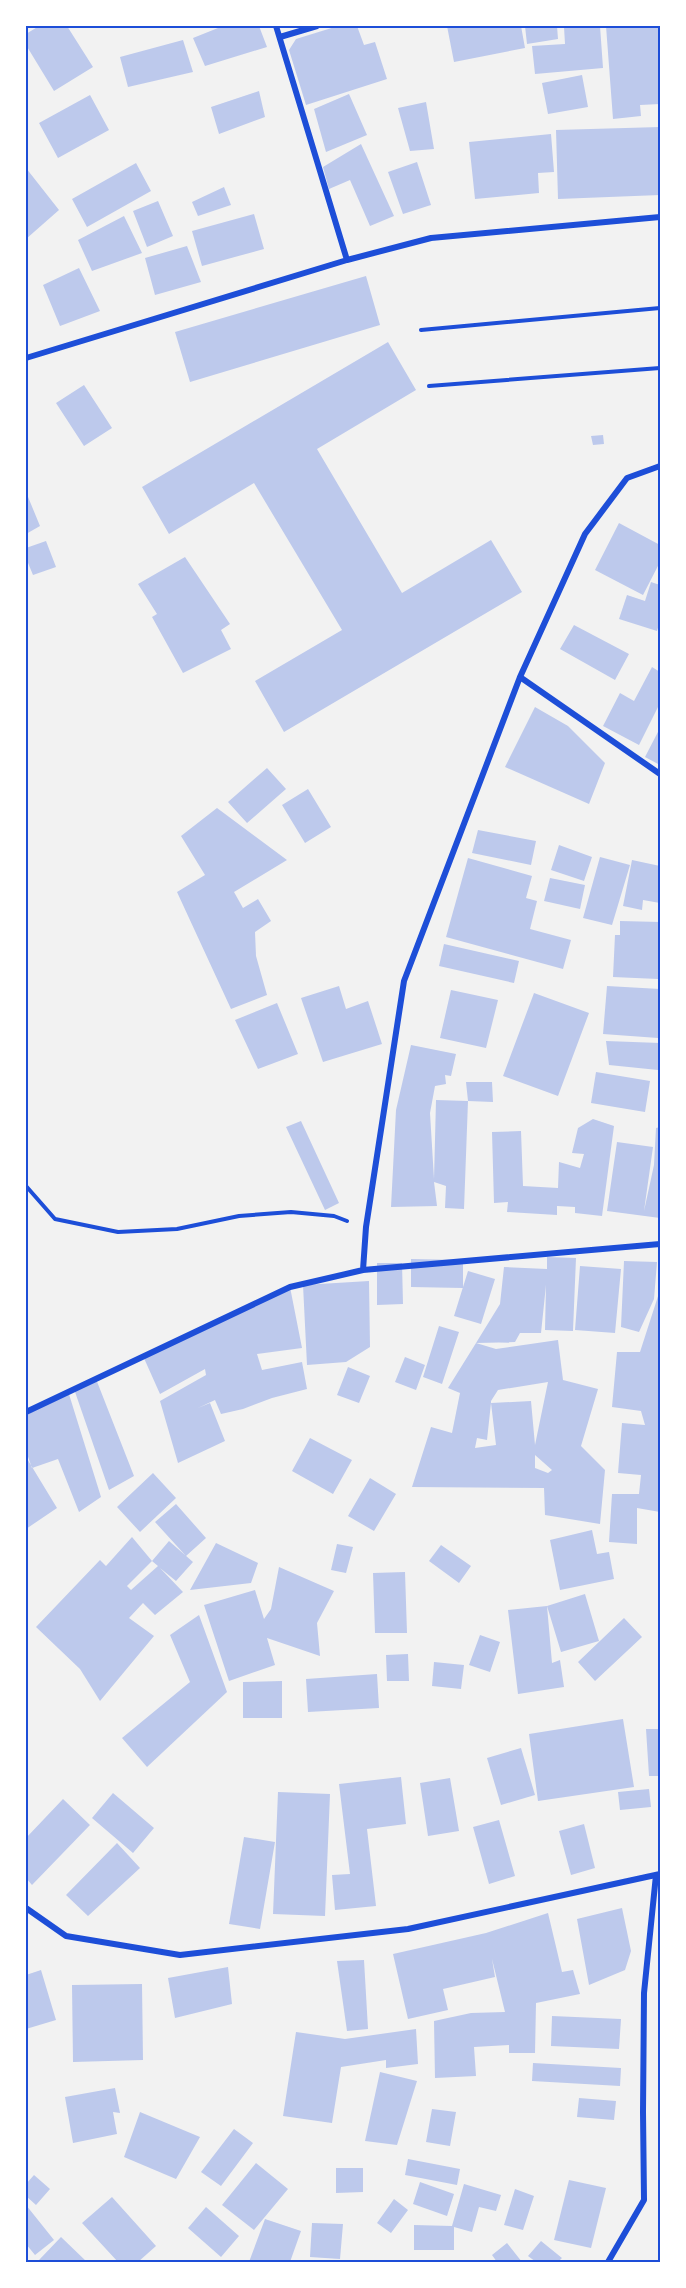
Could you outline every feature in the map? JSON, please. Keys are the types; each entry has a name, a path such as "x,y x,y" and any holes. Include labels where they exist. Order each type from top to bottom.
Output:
{"street":[{"path":"276,26 347,260"},
{"path":"280,37 317,26"},
{"path":"26,358 347,260 431,238 660,217"},
{"path":"363,1270 366,1227 404,981 520,677 585,534 627,478 660,466"},
{"path":"520,677 660,774"},
{"path":"26,1412 290,1287 363,1270 660,1244"},
{"path":"26,1908 66,1936 180,1955 408,1929 658,1875 644,1993 644,2200 608,2262"}],"path":[{"path":"421,330 660,308"},
{"path":"429,386 660,368"},
{"path":"26,1186 54,1219 118,1232 177,1229 239,1216 291,1212 334,1216 366,1227"}],"building":[{"path":"39,26 67,26 93,67 54,91 26,45 26,34"},
{"path":"223,26 259,26 267,47 205,66 193,38"},
{"path":"338,26 357,26 364,45 375,42 387,79 306,105 289,50 296,39"},
{"path":"447,26 521,26 525,48 454,62"},
{"path":"525,26 557,26 558,39 527,44"},
{"path":"600,26 603,68 535,74 532,46 565,44 564,27"},
{"path":"606,26 660,26 660,104 640,105 641,116 613,119"},
{"path":"183,40 193,72 128,87 120,57"},
{"path":"582,75 588,107 548,114 542,83"},
{"path":"259,91 265,117 219,134 211,107"},
{"path":"349,94 367,135 326,152 314,109"},
{"path":"90,95 109,130 58,158 39,123"},
{"path":"426,102 434,149 410,151 398,108"},
{"path":"660,127 660,195 558,199 556,130"},
{"path":"551,134 554,172 538,173 539,193 475,199 469,142"},
{"path":"361,144 394,216 370,226 350,180 329,189 323,167"},
{"path":"417,162 431,205 403,214 388,172"},
{"path":"136,163 151,191 87,227 72,199"},
{"path":"26,168 59,210 26,239"},
{"path":"224,187 231,205 198,216 192,202"},
{"path":"158,201 173,236 147,247 133,211"},
{"path":"254,214 264,249 202,266 192,231"},
{"path":"124,216 142,253 92,271 78,240"},
{"path":"187,246 201,282 155,295 145,258"},
{"path":"79,268 100,311 60,326 43,285"},
{"path":"366,276 380,325 190,382 175,332"},
{"path":"388,342 416,390 317,449 402,593 491,540 522,592 284,732 255,681 342,630 254,483 169,534 142,487"},
{"path":"84,385 112,428 84,446 56,403"},
{"path":"603,435 604,444 593,445 591,436"},
{"path":"26,492 40,526 26,534"},
{"path":"619,523 660,545 660,562 643,595 595,570"},
{"path":"46,541 56,567 33,575 26,558 26,548"},
{"path":"185,557 230,624 221,630 231,649 183,673 152,617 157,614 138,584"},
{"path":"651,582 660,585 660,621 657,631 619,619 627,595 645,601"},
{"path":"574,625 629,654 615,680 560,649"},
{"path":"652,667 660,672 660,703 639,745 603,726 620,693 634,701"},
{"path":"535,707 568,726 605,763 589,804 505,767"},
{"path":"660,728 660,765 645,757"},
{"path":"267,768 286,789 247,823 228,802"},
{"path":"308,789 331,827 305,843 282,805"},
{"path":"217,808 287,860 234,892 243,908 258,899 271,921 255,932 256,956 267,995 231,1009 177,892 205,875 181,836"},
{"path":"478,830 536,841 531,865 472,853"},
{"path":"559,845 592,857 584,881 551,870"},
{"path":"600,857 630,865 612,925 583,918"},
{"path":"468,858 532,876 526,898 537,901 530,929 571,940 563,969 446,937"},
{"path":"632,860 660,866 660,903 643,900 642,910 623,906"},
{"path":"550,878 585,885 580,909 544,901"},
{"path":"620,921 660,922 658,979 613,977 615,935 620,935"},
{"path":"444,944 519,961 514,983 439,966"},
{"path":"339,986 346,1009 368,1001 382,1044 323,1062 301,998"},
{"path":"607,986 660,989 658,1038 603,1034"},
{"path":"451,990 498,1000 486,1048 440,1038"},
{"path":"534,993 589,1013 558,1096 503,1076"},
{"path":"277,1003 298,1054 258,1069 235,1020"},
{"path":"606,1041 660,1043 658,1070 609,1065"},
{"path":"411,1045 456,1054 451,1076 445,1075 446,1084 435,1086 430,1113 434,1179 436,1100 468,1101 464,1209 445,1208 446,1186 434,1182 437,1206 391,1207 396,1110"},
{"path":"596,1072 650,1081 645,1112 591,1103"},
{"path":"466,1082 492,1082 493,1102 468,1101"},
{"path":"593,1119 614,1126 602,1216 575,1213 575,1207 557,1206 557,1215 507,1212 508,1202 494,1203 492,1132 521,1131 523,1186 558,1188 559,1162 580,1168 584,1154 572,1153 578,1128"},
{"path":"301,1121 339,1203 325,1210 286,1127"},
{"path":"660,1127 660,1218 607,1211 617,1142 653,1147 644,1211 654,1165 656,1128"},
{"path":"547,1257 576,1258 573,1331 545,1330 546,1285 541,1333 520,1333 515,1342 476,1343 500,1304 504,1267 547,1269"},
{"path":"411,1259 463,1260 463,1288 411,1287"},
{"path":"624,1261 657,1262 654,1299 639,1332 621,1327"},
{"path":"377,1263 402,1263 403,1304 377,1305"},
{"path":"580,1266 621,1269 615,1333 575,1330"},
{"path":"468,1271 495,1279 481,1324 454,1316"},
{"path":"369,1281 370,1347 346,1362 307,1365 303,1285"},
{"path":"290,1287 302,1348 257,1354 262,1370 302,1362 307,1389 221,1414 215,1400 198,1408 210,1403 225,1441 178,1463 160,1401 206,1375 205,1369 160,1394 143,1356"},
{"path":"660,1290 660,1512 637,1508 637,1544 609,1542 612,1494 639,1494 641,1475 618,1473 622,1423 645,1425 641,1411 612,1407 617,1352 640,1352"},
{"path":"439,1326 459,1332 442,1384 423,1377"},
{"path":"558,1340 563,1380 598,1389 581,1446 605,1470 600,1524 545,1515 544,1488 412,1487 431,1427 452,1433 460,1393 448,1388 476,1343 496,1349","holes":["548,1382 535,1445 531,1401 491,1403 498,1390","491,1403 496,1445 475,1448 477,1438 487,1440","535,1455 552,1470 548,1473 535,1468"]},
{"path":"405,1357 425,1365 416,1390 395,1382"},
{"path":"348,1367 370,1376 359,1403 337,1395"},
{"path":"96,1379 134,1476 109,1490 74,1389"},
{"path":"68,1391 101,1497 79,1512 58,1459 32,1468 26,1451 26,1412"},
{"path":"310,1438 352,1460 333,1494 292,1471"},
{"path":"26,1457 57,1508 26,1529"},
{"path":"153,1473 176,1498 140,1532 117,1507"},
{"path":"370,1478 396,1494 374,1531 348,1516"},
{"path":"176,1504 206,1538 186,1556 155,1522"},
{"path":"592,1530 597,1554 609,1552 614,1579 560,1590 550,1540"},
{"path":"132,1537 152,1561 169,1541 193,1562 176,1581 160,1568 183,1592 155,1615 143,1603 129,1618 154,1636 100,1701 80,1669 36,1627 100,1560 106,1566","holes":["152,1561 158,1566 131,1590 127,1586"]},
{"path":"216,1543 258,1563 251,1583 190,1590"},
{"path":"337,1544 353,1547 346,1573 331,1570"},
{"path":"441,1545 471,1566 459,1583 429,1561"},
{"path":"279,1567 334,1591 317,1623 320,1656 267,1638 275,1665 229,1681 204,1605 255,1590 264,1619 271,1609"},
{"path":"405,1572 407,1633 375,1633 373,1573"},
{"path":"585,1594 599,1641 561,1652 547,1606"},
{"path":"547,1606 552,1663 560,1660 564,1687 518,1694 508,1610"},
{"path":"199,1615 227,1692 147,1767 122,1738 190,1682 170,1635"},
{"path":"624,1618 642,1637 595,1681 578,1662"},
{"path":"480,1635 500,1642 490,1672 469,1665"},
{"path":"408,1654 409,1681 387,1681 386,1655"},
{"path":"434,1662 464,1665 461,1689 432,1686"},
{"path":"377,1674 379,1708 308,1712 306,1679"},
{"path":"282,1681 282,1718 243,1718 243,1682"},
{"path":"623,1719 634,1787 538,1801 529,1734"},
{"path":"646,1729 660,1729 660,1776 649,1776"},
{"path":"521,1748 535,1795 501,1805 487,1758"},
{"path":"401,1777 406,1824 367,1829 376,1906 335,1910 332,1875 350,1874 339,1784"},
{"path":"450,1778 459,1831 428,1836 420,1783"},
{"path":"649,1789 651,1807 620,1810 618,1792"},
{"path":"278,1792 330,1794 325,1916 273,1914"},
{"path":"113,1793 154,1828 133,1853 92,1818"},
{"path":"63,1799 90,1825 32,1885 26,1878 26,1838"},
{"path":"499,1820 515,1876 489,1884 473,1827"},
{"path":"584,1824 595,1868 571,1875 559,1831"},
{"path":"244,1837 275,1842 260,1929 229,1924"},
{"path":"117,1843 140,1868 88,1916 66,1895"},
{"path":"622,1908 631,1951 625,1970 589,1985 577,1919"},
{"path":"548,1913 562,1972 573,1970 580,1994 536,2003 535,2053 509,2053 509,2045 474,2047 476,2076 435,2078 434,2021 471,2013 505,2012 492,1959 495,1977 443,1989 448,2010 408,2019 393,1954 486,1933"},
{"path":"364,1960 368,2029 347,2031 337,1961"},
{"path":"228,1967 232,2004 175,2018 168,1978"},
{"path":"41,1970 56,2020 26,2029 26,1975"},
{"path":"142,1984 143,2060 73,2062 72,1985"},
{"path":"552,2016 621,2019 619,2049 551,2046"},
{"path":"416,2029 418,2064 386,2068 386,2060 341,2067 332,2123 283,2116 296,2032 345,2039"},
{"path":"533,2063 621,2068 620,2086 532,2081"},
{"path":"380,2072 417,2081 397,2145 365,2141"},
{"path":"115,2088 120,2113 113,2112 117,2134 73,2143 65,2097"},
{"path":"579,2098 616,2101 614,2120 577,2117"},
{"path":"432,2109 456,2112 450,2146 426,2142"},
{"path":"140,2112 200,2137 176,2179 124,2157"},
{"path":"234,2129 253,2143 221,2186 201,2172"},
{"path":"408,2159 460,2169 457,2185 405,2175"},
{"path":"256,2163 288,2189 254,2230 222,2205"},
{"path":"336,2168 363,2168 363,2192 336,2193"},
{"path":"34,2175 50,2189 36,2205 26,2196 26,2184"},
{"path":"569,2180 606,2188 591,2248 554,2240"},
{"path":"420,2182 454,2194 447,2216 413,2204"},
{"path":"464,2184 501,2195 496,2211 479,2207 472,2232 454,2227 454,2250 414,2250 414,2225 452,2226"},
{"path":"515,2189 534,2196 523,2230 504,2225"},
{"path":"112,2197 156,2246 138,2262 118,2262 82,2223"},
{"path":"394,2199 408,2210 391,2233 377,2223"},
{"path":"26,2205 54,2240 35,2255 26,2244"},
{"path":"206,2207 239,2236 221,2257 188,2228"},
{"path":"265,2219 301,2231 290,2262 249,2262"},
{"path":"312,2223 343,2224 340,2259 310,2257"},
{"path":"61,2237 87,2262 42,2262 39,2260"},
{"path":"541,2241 562,2258 558,2262 536,2262 528,2256"},
{"path":"507,2243 522,2262 497,2262 492,2255"}]}
